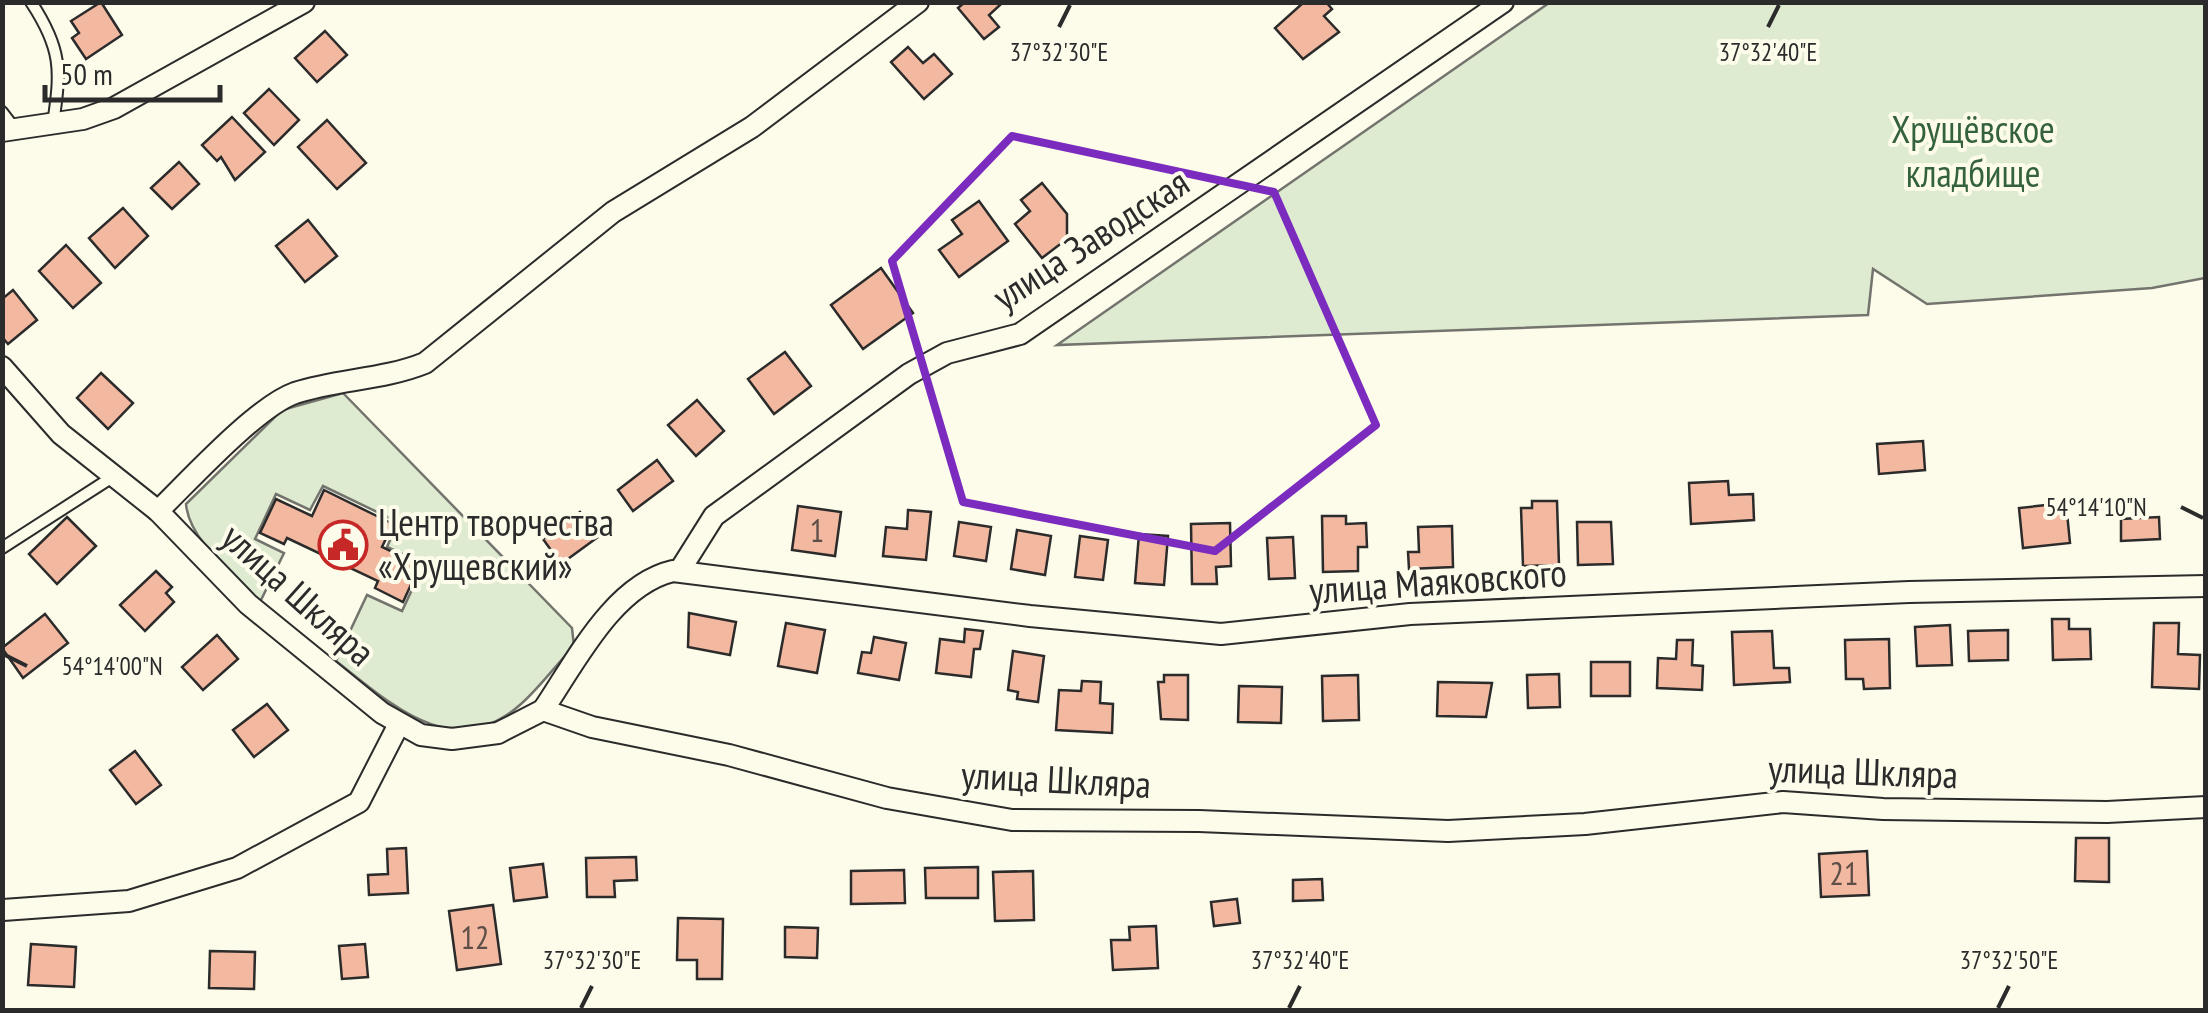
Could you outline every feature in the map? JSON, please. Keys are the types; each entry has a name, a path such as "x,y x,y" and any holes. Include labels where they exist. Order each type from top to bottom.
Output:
{"street":[{"path":"9,130 53,124 114,108 304,2"},
{"path":"158,511 247,428 293,394 398,374 425,363 613,212 664,177 752,127 918,2"},
{"name":"улица Заводская","path":"680,570 714,516 909,374 947,354 1020,334 1503,2"},
{"name":"улица Шкляра","path":"2,367 61,434 158,511 248,604 399,724 429,737 476,738 498,733 543,710 592,727 729,755 886,798 995,819 1448,830 1585,824 1783,802 1883,809 2107,812 2206,807"},
{"path":"543,710 611,615 650,580 680,570"},
{"name":"улица Маяковского","path":"680,570 1030,616 1221,634 1430,613 1909,592 2206,586"},
{"path":"3,910 129,901 237,868 358,802 399,724"}],"lane":[{"path":"30,2 53,38 60,71 53,124"},
{"path":"2,112 9,130"},
{"path":"2,548 114,476"}],"highlighted area":[{"path":"1012,136 1274,192 1376,425 1215,551 963,502 892,261"}],"green space":[{"name":"Хрущёвское кладбище","path":"1549,3 2205,3 2205,278 2152,288 1927,304 1873,269 1868,315 1057,345"},
{"path":"343,393 572,628 574,646 521,704 496,721 471,729 423,721 378,694 336,661 367,595 402,611 424,564 387,547 398,522 323,486 310,510 276,494 255,539 284,553 260,602 195,531 186,504 282,410"}],"building":[{"path":"101,2 122,35 86,59 72,38 79,33 71,21"},
{"path":"965,2 998,2 1000,5 989,15 999,27 984,39 958,8"},
{"path":"1304,2 1326,2 1332,9 1324,16 1339,32 1303,59 1275,28"},
{"path":"325,31 347,55 317,82 295,58"},
{"path":"908,47 923,63 934,54 952,74 924,99 891,62"},
{"path":"269,89 299,120 274,145 244,113"},
{"path":"232,117 265,152 235,180 221,157 217,161 202,145"},
{"path":"327,120 366,163 337,189 298,147"},
{"path":"179,162 199,184 172,209 151,188"},
{"path":"1042,183 1067,214 1067,239 1042,258 1015,224 1030,211 1021,200"},
{"path":"979,201 1008,241 959,277 939,250 962,234 952,220"},
{"path":"123,208 148,236 115,268 89,238"},
{"path":"308,220 337,256 305,282 276,246"},
{"path":"66,245 101,283 73,308 39,271"},
{"path":"881,268 913,313 863,349 831,305"},
{"path":"13,290 37,320 8,344 2,337 2,299"},
{"path":"785,352 811,386 774,414 748,379"},
{"path":"101,373 133,403 108,429 77,398"},
{"path":"697,400 724,431 696,456 668,425"},
{"path":"1923,441 1925,470 1879,474 1877,444"},
{"path":"657,460 673,481 633,511 618,490"},
{"path":"1728,481 1729,495 1753,494 1754,520 1691,524 1689,483"},
{"name":"Центр творчества «Хрущевский»","path":"324,490 393,524 382,547 420,565 403,602 375,588 378,581 287,538 284,544 260,533 276,499 312,516"},
{"path":"1532,501 1557,501 1559,565 1523,566 1521,508 1532,508"},
{"path":"2066,503 2070,543 2023,548 2019,508"},
{"path":"798,506 841,512 835,556 792,550"},
{"path":"908,510 931,512 926,560 883,556 886,527 907,529"},
{"path":"580,512 598,537 561,564 543,539"},
{"path":"1322,516 1346,516 1346,524 1366,523 1367,547 1358,547 1358,571 1323,572"},
{"path":"67,517 96,546 57,584 29,554"},
{"path":"2159,517 2160,539 2121,541 2121,519"},
{"path":"959,522 991,527 986,561 954,556"},
{"path":"1577,522 1611,522 1613,564 1578,565"},
{"path":"1230,523 1231,566 1216,567 1217,584 1192,584 1191,524"},
{"path":"1452,526 1453,567 1409,569 1408,552 1419,552 1418,527"},
{"path":"1017,530 1051,536 1045,575 1011,569"},
{"path":"1139,534 1168,536 1164,585 1135,583"},
{"path":"1080,536 1108,540 1103,580 1075,577"},
{"path":"1293,537 1295,578 1269,579 1267,538"},
{"path":"156,571 172,587 166,593 174,602 145,631 120,605"},
{"path":"689,613 736,622 730,655 688,647"},
{"path":"45,614 68,643 23,678 2,648"},
{"path":"2052,619 2069,619 2069,629 2090,629 2091,659 2053,660"},
{"path":"786,623 825,630 817,673 778,666"},
{"path":"2154,623 2179,623 2178,654 2200,655 2199,689 2152,687"},
{"path":"1950,625 1952,665 1917,666 1915,627"},
{"path":"965,629 983,631 980,649 974,649 971,677 936,673 940,639 964,642"},
{"path":"2008,630 2008,660 1969,661 1968,631"},
{"path":"1772,631 1774,668 1789,668 1790,682 1734,685 1732,632"},
{"path":"217,635 238,659 203,690 182,667"},
{"path":"874,637 906,643 899,680 858,673 862,652 871,653"},
{"path":"1889,639 1890,688 1864,689 1863,679 1846,679 1845,640"},
{"path":"1677,640 1693,640 1692,665 1703,666 1702,690 1657,688 1658,658 1676,659"},
{"path":"1013,651 1044,656 1038,702 1017,699 1018,692 1008,690"},
{"path":"1591,662 1630,662 1630,696 1591,696"},
{"path":"1559,674 1560,707 1528,708 1527,675"},
{"path":"1164,675 1188,675 1188,720 1161,719 1158,682 1164,682"},
{"path":"1358,675 1359,720 1323,721 1322,676"},
{"path":"1082,681 1101,682 1100,703 1113,704 1112,733 1056,730 1059,690 1081,691"},
{"path":"1438,682 1492,683 1486,717 1437,716"},
{"path":"1239,686 1282,687 1281,723 1238,722"},
{"path":"267,704 288,730 254,757 233,730"},
{"path":"135,751 161,785 136,804 110,770"},
{"path":"2076,838 2109,838 2109,882 2075,881"},
{"path":"406,848 408,893 369,895 368,875 388,874 387,849"},
{"path":"1867,851 1869,895 1821,897 1819,854"},
{"path":"636,857 637,880 614,881 615,897 587,897 586,858"},
{"path":"543,864 547,897 514,901 510,868"},
{"path":"978,867 978,898 926,898 925,868"},
{"path":"904,870 905,903 851,904 851,871"},
{"path":"1033,871 1034,920 995,921 993,872"},
{"path":"1322,879 1323,900 1293,901 1293,880"},
{"path":"1237,899 1240,923 1214,926 1211,902"},
{"path":"493,905 501,964 457,970 449,911"},
{"path":"678,918 723,919 722,979 697,979 697,960 677,960"},
{"path":"1156,926 1158,968 1113,970 1111,940 1130,940 1129,927"},
{"path":"785,927 818,928 817,958 785,957"},
{"path":"31,944 76,947 74,987 28,985"},
{"path":"365,944 368,977 342,979 339,946"},
{"path":"210,951 255,952 254,989 209,988"}],"place":[{"name":"Центр творчества «Хрущевский»","path":"343,545"}]}
